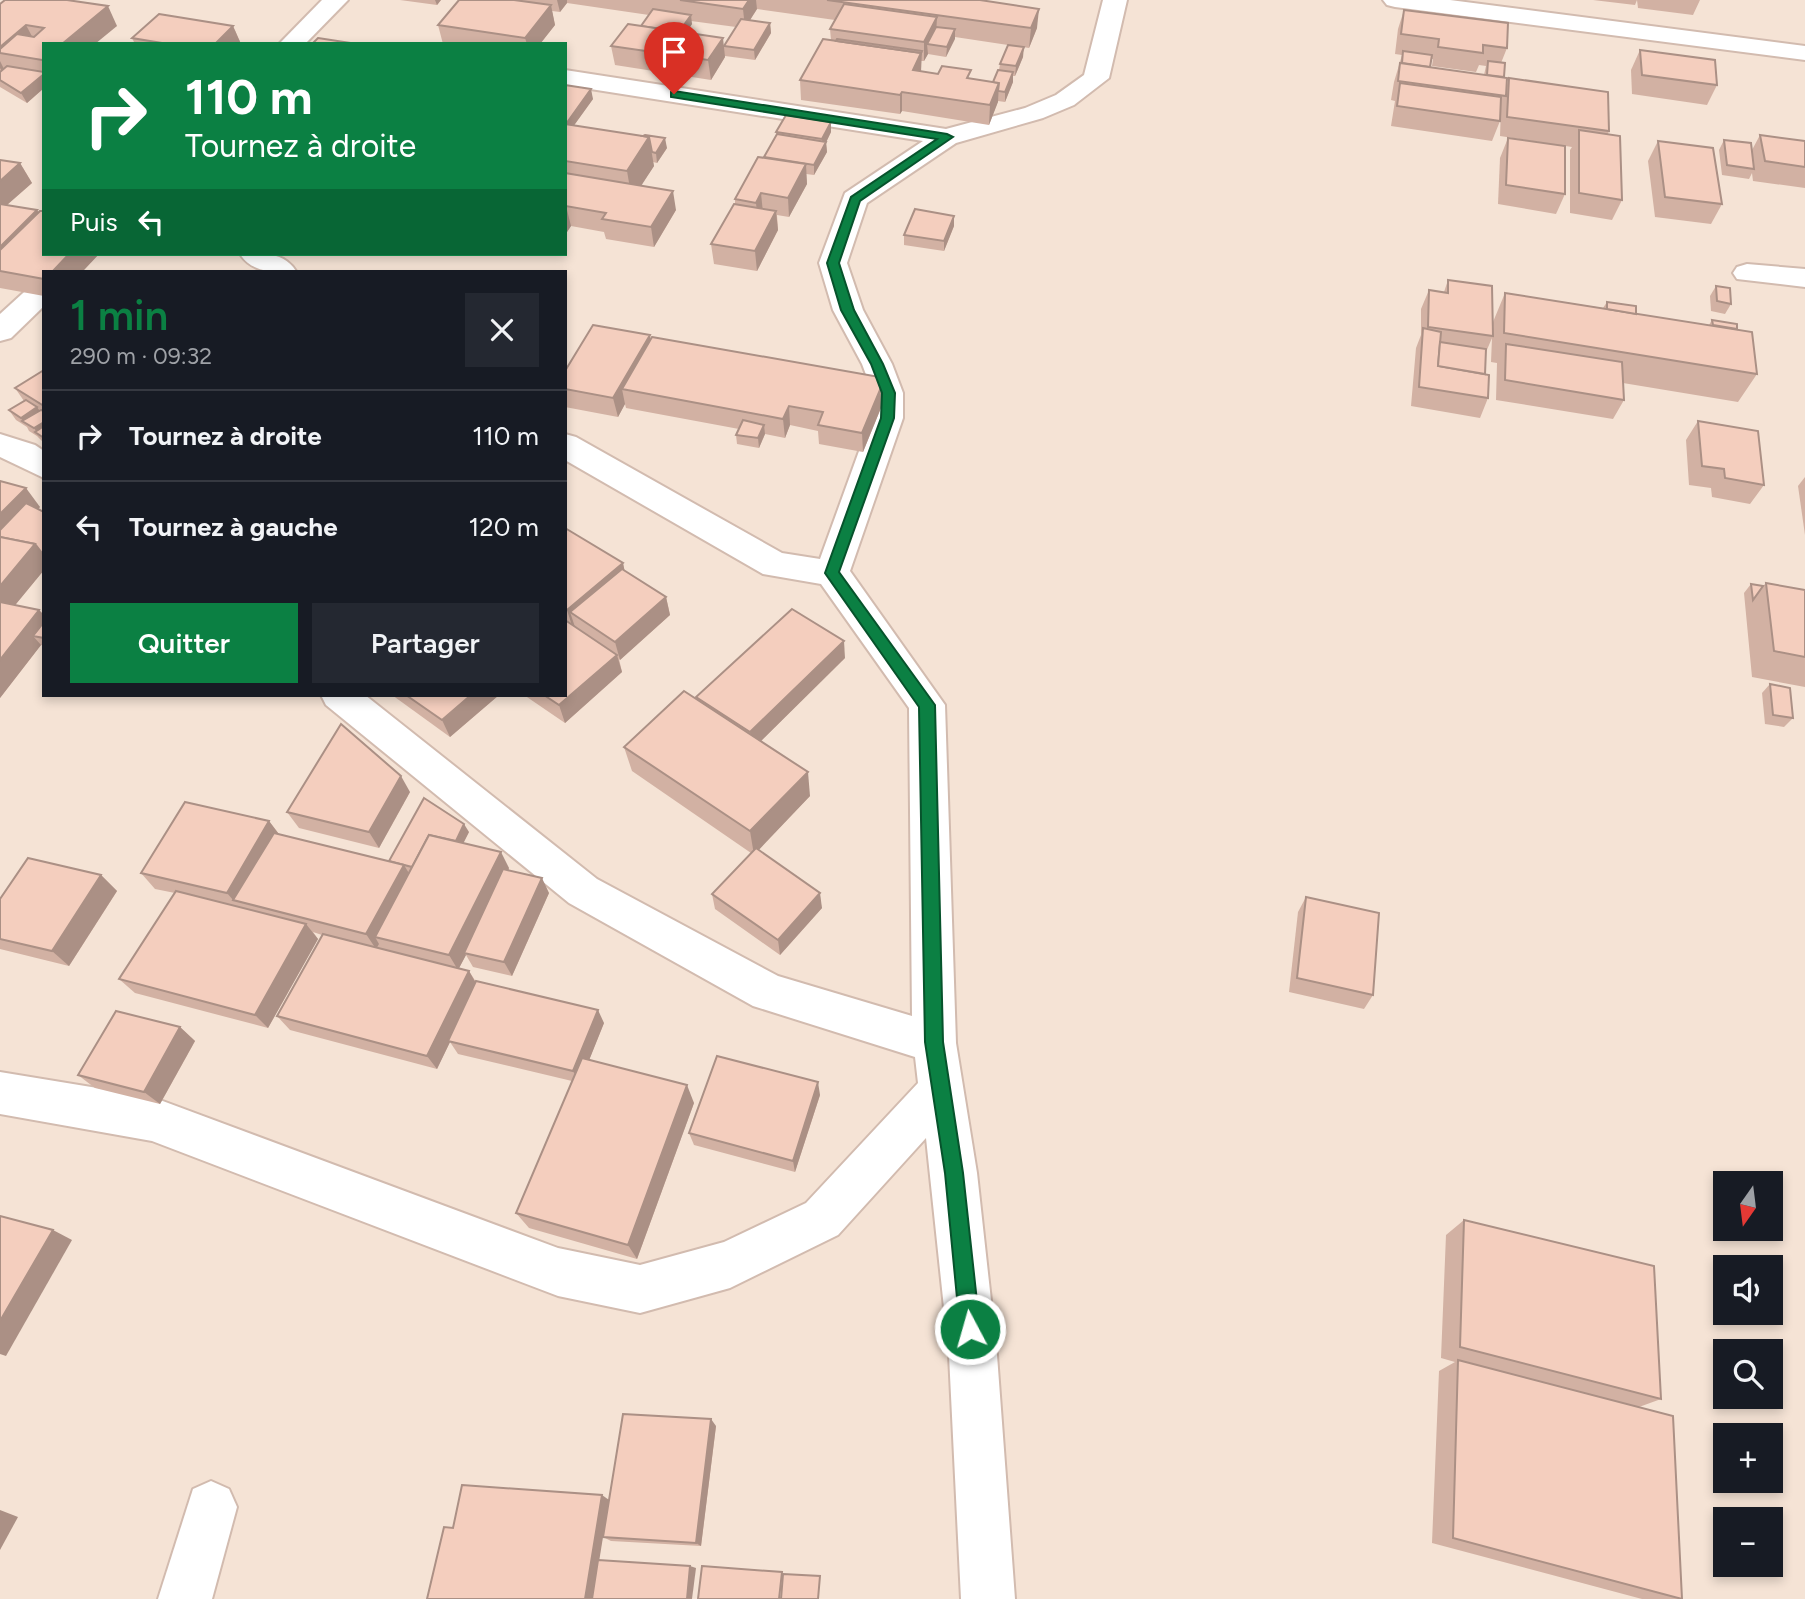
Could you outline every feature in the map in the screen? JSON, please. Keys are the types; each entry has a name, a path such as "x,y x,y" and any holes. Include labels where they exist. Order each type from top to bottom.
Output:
{"street":[{"path":"295,40 335,0"},
{"path":"832,573 887,418 888,393 877,364 848,310 833,263 855,199 947,137 1034,113 1065,100 1096,78 1115,0"},
{"path":"1395,0 1805,53"},
{"path":"295,40 326,40"},
{"path":"567,77 947,137"},
{"path":"257,256 280,270"},
{"path":"1747,274 1805,278"},
{"path":"0,331 42,291"},
{"path":"0,445 24,453 42,466"},
{"path":"567,446 775,565 832,573 927,705 934,1042 954,1173 973,1355 988,1599"},
{"path":"341,697 583,891 768,992 934,1042"},
{"path":"0,1093 152,1119 558,1272 640,1289 730,1264 822,1219 941,1090"},
{"path":"185,1599 211,1507"}],"shaded area":[{"path":"0,0 1805,0 1805,1599 0,1599"}],"building":[{"path":"5,0 67,0 108,6 64,42 42,42 42,60 0,53 0,49 17,34 34,37 44,28 26,25 0,47 0,4"},
{"path":"459,0 514,0 551,5 525,38 438,25"},
{"path":"680,0 749,0 743,9"},
{"path":"827,0 980,0 1039,9 1031,28"},
{"path":"844,4 937,17 924,42 830,29"},
{"path":"653,9 691,15 679,32 641,26"},
{"path":"1404,10 1508,23 1507,48 1483,45 1483,53 1438,47 1439,39 1401,34"},
{"path":"159,14 233,26 217,42 156,42 132,38"},
{"path":"741,19 770,23 754,50 724,46"},
{"path":"628,24 723,38 708,60 611,46"},
{"path":"936,27 955,29 947,47 927,44"},
{"path":"318,38 344,42 314,42"},
{"path":"823,39 921,53 913,70 938,74 942,66 971,70 967,78 999,83 990,105 800,80"},
{"path":"837,39 922,51 921,53 836,41"},
{"path":"1008,45 1024,47 1016,66 1000,64"},
{"path":"1640,50 1715,60 1717,85 1642,75"},
{"path":"1403,51 1432,55 1430,67 1402,63"},
{"path":"1488,61 1505,63 1504,77 1487,75"},
{"path":"1400,63 1507,78 1506,96 1398,81"},
{"path":"7,66 42,72 42,76 21,93 0,80 0,72"},
{"path":"998,70 1013,72 1005,92 998,91 999,83 993,82"},
{"path":"1509,78 1608,92 1609,131 1507,117"},
{"path":"1400,83 1501,97 1500,121 1397,106"},
{"path":"567,85 591,89 567,123"},
{"path":"786,115 831,122 822,139 776,132"},
{"path":"567,124 649,137 627,171 567,161"},
{"path":"1579,130 1620,136 1622,200 1579,193"},
{"path":"777,134 826,142 814,165 764,157"},
{"path":"1760,135 1805,141 1805,167 1765,161"},
{"path":"643,136 665,138 656,153 652,152 649,137"},
{"path":"1508,138 1565,146 1565,194 1506,185"},
{"path":"1724,140 1751,143 1754,169 1727,165"},
{"path":"1658,141 1713,148 1722,204 1665,197"},
{"path":"758,157 806,164 788,198 761,193 756,203 735,199"},
{"path":"0,160 20,163 0,181"},
{"path":"567,173 673,191 651,227 602,219 606,213 567,206"},
{"path":"0,204 37,210 0,247"},
{"path":"734,204 776,211 755,251 711,244"},
{"path":"915,209 954,216 944,241 904,235"},
{"path":"42,211 42,256 67,256 54,270 42,270 42,279 0,271 0,250"},
{"path":"1448,280 1492,286 1493,336 1428,327 1429,290 1448,293"},
{"path":"1716,286 1730,288 1731,304 1717,301"},
{"path":"1505,293 1752,332 1757,374 1504,333"},
{"path":"1607,302 1636,306 1636,314 1607,309"},
{"path":"1712,320 1737,324 1737,329 1713,325"},
{"path":"593,325 650,335 613,398 567,389 567,368"},
{"path":"1423,328 1441,332 1438,366 1489,375 1488,398 1419,387"},
{"path":"652,337 885,378 862,433 818,425 823,412 789,406 783,419 622,389"},
{"path":"1440,342 1486,349 1485,374 1438,366"},
{"path":"1506,344 1622,362 1624,400 1505,380"},
{"path":"42,371 42,405 15,388"},
{"path":"26,400 37,407 21,418 9,410"},
{"path":"42,410 42,423 34,428 22,421"},
{"path":"743,420 764,425 758,438 736,435"},
{"path":"1698,421 1758,431 1764,485 1725,478 1724,469 1702,466"},
{"path":"42,427 42,437 35,432"},
{"path":"0,481 26,488 0,514"},
{"path":"26,503 42,511 42,553 35,544 0,537 0,530"},
{"path":"567,529 623,563 567,610"},
{"path":"0,537 35,544 0,586"},
{"path":"622,569 666,597 615,642 570,612"},
{"path":"1766,583 1805,590 1805,657 1774,651"},
{"path":"1751,584 1763,586 1753,600"},
{"path":"0,602 39,610 0,660"},
{"path":"792,609 844,641 750,732 696,697"},
{"path":"567,621 617,655 559,705 547,697 567,697"},
{"path":"42,625 42,638 33,636"},
{"path":"1770,684 1790,688 1793,718 1773,715"},
{"path":"684,691 808,772 750,831 624,747"},
{"path":"409,697 469,697 442,720"},
{"path":"341,724 401,776 369,832 287,812"},
{"path":"424,798 464,824 456,841 429,835 412,867 389,861"},
{"path":"185,802 269,821 227,893 141,873"},
{"path":"274,833 404,865 366,934 233,900"},
{"path":"429,835 501,852 449,955 375,937"},
{"path":"756,848 820,893 778,940 712,894"},
{"path":"28,858 101,875 52,951 0,939 0,899"},
{"path":"503,869 542,878 504,962 464,953"},
{"path":"176,891 306,924 255,1015 119,979"},
{"path":"1306,897 1379,913 1373,995 1297,978"},
{"path":"323,934 469,971 427,1056 277,1016"},
{"path":"476,981 598,1010 573,1071 448,1041"},
{"path":"116,1011 180,1027 144,1092 78,1075"},
{"path":"717,1056 818,1082 793,1161 689,1133"},
{"path":"582,1058 687,1085 628,1245 516,1213"},
{"path":"0,1216 53,1230 0,1321"},
{"path":"1464,1220 1654,1266 1661,1399 1460,1347"},
{"path":"1458,1360 1673,1416 1682,1599 1453,1538"},
{"path":"623,1414 711,1419 696,1543 603,1537"},
{"path":"462,1485 602,1495 585,1599 427,1599 444,1527 453,1528"},
{"path":"598,1560 690,1566 687,1599 592,1599"},
{"path":"702,1566 782,1572 779,1599 698,1599"},
{"path":"783,1574 820,1576 818,1599 781,1599"}],"route":[{"path":"674,94 947,137 855,199 833,263 848,310 877,364 888,393 887,418 832,573 927,705 934,1042 954,1173 970,1329"}]}
